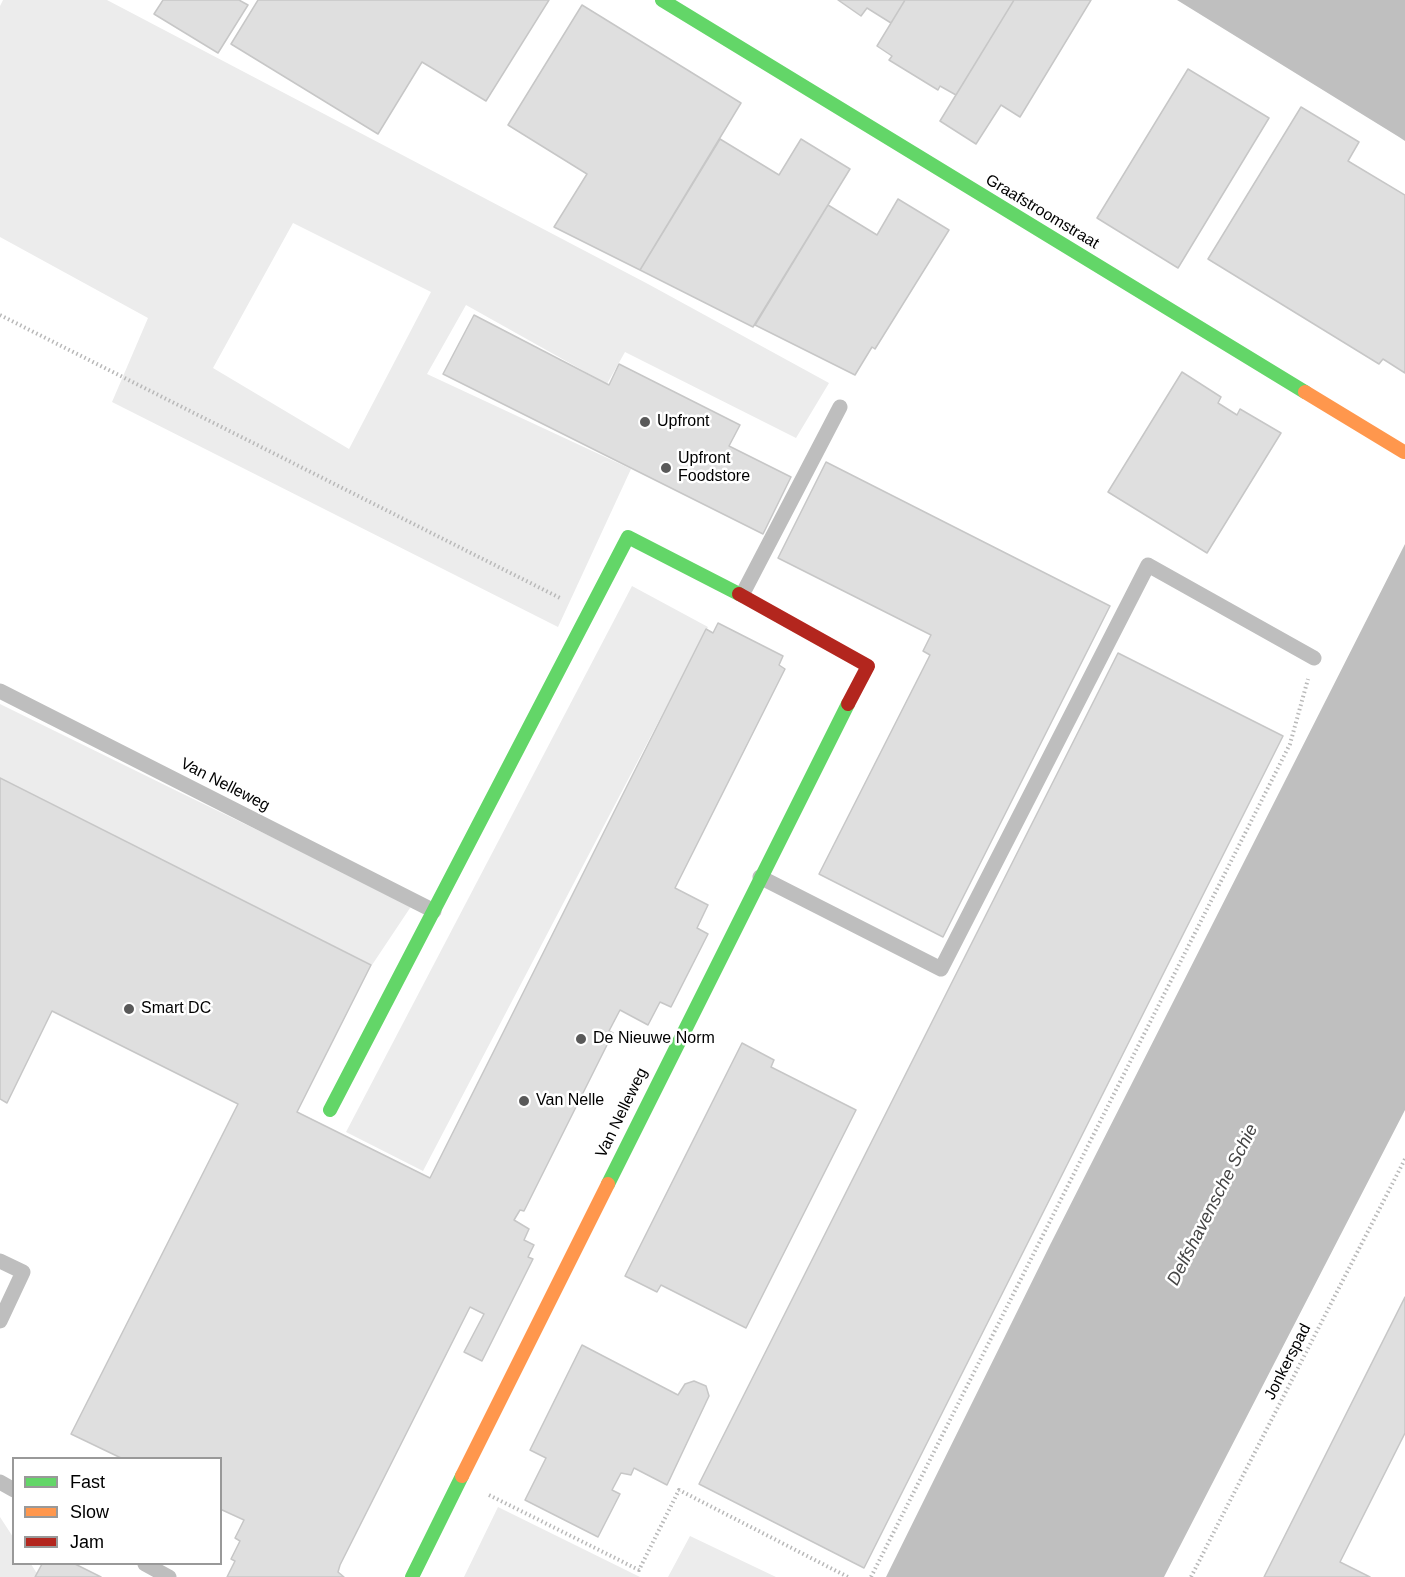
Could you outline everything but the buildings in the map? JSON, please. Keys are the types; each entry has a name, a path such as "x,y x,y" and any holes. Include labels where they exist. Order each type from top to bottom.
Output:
{"street":[{"name":"Graafstroomstraat","path":"662,0 1404,452"},
{"path":"330,1110 591,613 628,537 742,595"},
{"name":"Van Nelleweg","path":"412,1577 760,877 868,666 742,595"}],"lane":[{"path":"742,595 840,407"},
{"path":"760,877 941,969 1148,565 1314,658"},
{"name":"Van Nelleweg","path":"0,691 434,911"},
{"path":"0,1261 22,1272 0,1321"},
{"path":"148,1565 169,1577"}],"path":[{"path":"0,315 591,613"},
{"path":"871,1577 1290,744 1314,658"},
{"name":"Jonkerspad","path":"1191,1577 1405,1159"},
{"path":"460,1480 639,1570 679,1490 848,1577"}],"shaded area":[{"path":"3,0 107,0 648,284 829,383 796,438 625,352 607,384 466,305 427,374 631,469 558,627 112,402 148,318 0,237 0,6","holes":["293,223 431,292 349,449 213,368"]},
{"path":"632,586 708,627 423,1171 346,1132"},
{"path":"0,704 412,905 372,965 0,780"},
{"path":"498,1507 640,1577 464,1577"},
{"path":"0,1517 12,1535 12,1565 32,1565 36,1572 46,1577 0,1577"},
{"path":"690,1536 776,1577 668,1577"}],"water":[{"path":"1177,0 1405,0 1405,141 1399,137"},
{"name":"Delfshavensche Schie","path":"1405,544 1405,1110 1164,1577 886,1577 1051,1243"}],"traffic: fast":[{"path":"662,0 1305,392"},
{"path":"330,1110 628,537 739,594"},
{"path":"608,1184 848,704"},
{"path":"412,1577 462,1476"}],"traffic: slow":[{"path":"1305,392 1404,452"},
{"path":"462,1476 608,1184"}],"traffic: jam":[{"path":"739,594 868,666 848,704"}],"place":[{"name":"Upfront","path":"645,422"},
{"name":"Upfront Foodstore","path":"666,468"},
{"name":"Smart DC","path":"129,1009"},
{"name":"De Nieuwe Norm","path":"581,1039"},
{"name":"Van Nelle","path":"524,1101"}]}
